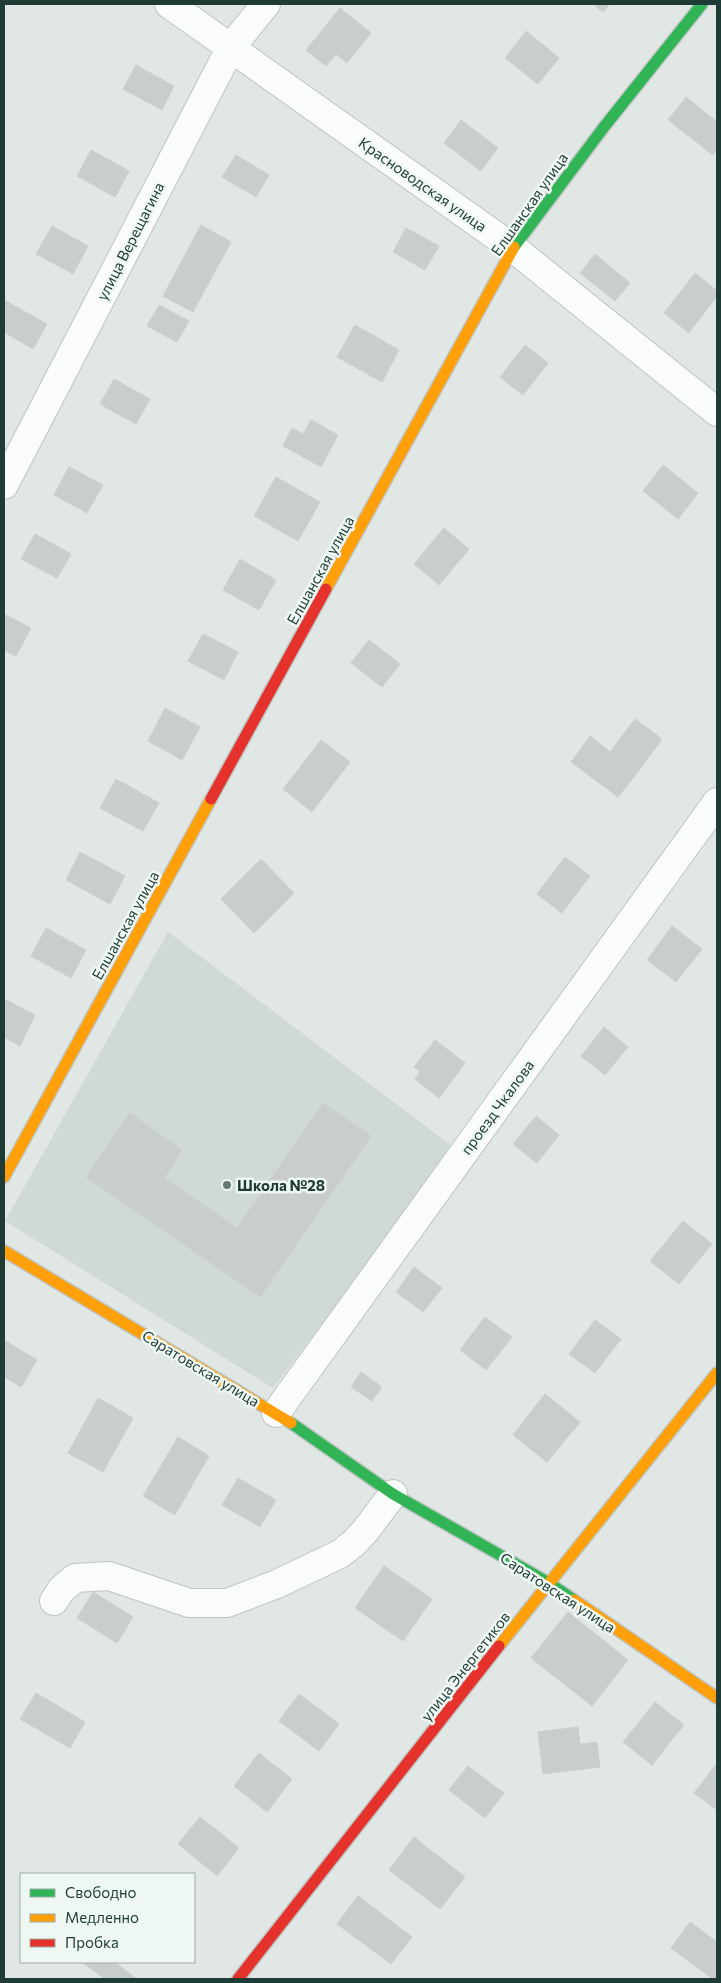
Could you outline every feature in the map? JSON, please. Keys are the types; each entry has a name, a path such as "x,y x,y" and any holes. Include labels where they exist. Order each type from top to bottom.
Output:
{"main road":[{"name":"Елшанская улица","path":"4,1177 513,248 604,127 702,4"},
{"name":"Саратовская улица","path":"4,1251 276,1413 393,1494 549,1583 717,1698"},
{"name":"улица Энергетиков","path":"238,1979 549,1583 717,1373"}],"street":[{"name":"Красноводская улица","path":"169,4 513,248 717,412"},
{"name":"улица Верещагина","path":"4,485 231,47 266,4"},
{"name":"проезд Чкалова","path":"276,1413 717,802"},
{"path":"54,1601 62,1590 75,1578 109,1576 189,1603 227,1603 277,1584 340,1554 366,1530 393,1494"}],"shaded area":[{"name":"Школа №28","path":"168,932 456,1149 273,1388 5,1221"}],"building":[{"path":"593,4 610,4 603,12"},
{"path":"340,8 371,33 347,63 336,54 326,66 306,50"},
{"path":"526,31 559,58 538,84 505,58"},
{"path":"136,65 174,86 162,110 123,89"},
{"path":"686,97 717,122 717,149 713,155 668,120"},
{"path":"461,120 498,148 481,171 444,143"},
{"path":"91,150 129,171 115,197 77,176"},
{"path":"236,155 269,175 256,197 222,177"},
{"path":"201,225 231,242 193,312 163,296"},
{"path":"52,226 88,246 73,274 36,254"},
{"path":"406,228 439,246 425,270 393,252"},
{"path":"595,254 630,283 615,301 580,273"},
{"path":"695,273 717,291 717,296 689,333 664,313"},
{"path":"4,300 47,324 33,349 4,332"},
{"path":"159,305 189,321 177,342 147,326"},
{"path":"355,325 399,350 382,382 337,357"},
{"path":"525,345 548,363 523,395 500,377"},
{"path":"114,379 150,399 136,424 100,404"},
{"path":"311,420 338,435 321,467 283,446 292,428 303,434"},
{"path":"663,465 698,493 678,519 643,491"},
{"path":"69,467 103,485 87,513 54,495"},
{"path":"276,477 320,502 298,541 254,516"},
{"path":"444,528 469,549 439,585 414,564"},
{"path":"35,534 71,554 57,578 21,559"},
{"path":"240,559 276,580 259,610 223,590"},
{"path":"4,614 31,628 16,656 4,650"},
{"path":"203,634 238,652 224,680 188,661"},
{"path":"369,640 400,664 382,687 351,663"},
{"path":"165,708 200,727 182,760 148,741"},
{"path":"635,719 662,739 637,773 610,752"},
{"path":"590,736 637,773 618,797 571,762"},
{"path":"321,740 350,762 312,812 283,789"},
{"path":"116,779 159,803 143,831 100,808"},
{"path":"80,852 125,876 110,904 66,880"},
{"path":"565,857 590,876 562,913 537,894"},
{"path":"261,859 294,893 254,933 221,899"},
{"path":"672,926 702,949 676,982 647,960"},
{"path":"46,928 86,950 71,978 31,956"},
{"path":"4,999 35,1015 20,1046 4,1037"},
{"path":"604,1027 628,1047 605,1075 581,1056"},
{"path":"435,1040 465,1063 439,1098 415,1079 420,1072 414,1067"},
{"path":"323,1103 371,1136 260,1297 86,1177 130,1113 182,1150 164,1178 237,1228"},
{"path":"536,1116 559,1135 537,1163 513,1144"},
{"path":"683,1221 712,1244 679,1284 650,1261"},
{"path":"414,1267 442,1288 423,1312 396,1292"},
{"path":"485,1317 512,1337 486,1370 460,1350"},
{"path":"595,1320 621,1339 595,1373 569,1354"},
{"path":"4,1340 37,1360 21,1387 4,1377"},
{"path":"361,1372 382,1387 372,1401 351,1387"},
{"path":"545,1394 580,1422 547,1462 513,1435"},
{"path":"98,1398 133,1418 103,1472 68,1453"},
{"path":"178,1437 209,1456 175,1515 143,1496"},
{"path":"238,1478 276,1500 260,1527 222,1505"},
{"path":"384,1566 432,1599 403,1641 355,1608"},
{"path":"93,1592 133,1617 117,1643 77,1618"},
{"path":"568,1612 628,1660 592,1706 531,1658"},
{"path":"36,1693 85,1722 70,1748 20,1719"},
{"path":"299,1694 339,1724 319,1751 279,1721"},
{"path":"655,1702 684,1725 652,1765 623,1742"},
{"path":"578,1727 580,1744 597,1742 600,1767 543,1774 538,1732"},
{"path":"259,1753 292,1779 267,1812 234,1786"},
{"path":"717,1763 717,1810 694,1793"},
{"path":"468,1766 504,1793 485,1818 449,1790"},
{"path":"200,1817 239,1848 217,1876 178,1844"},
{"path":"414,1837 465,1877 440,1909 389,1870"},
{"path":"358,1896 412,1937 391,1964 337,1924"},
{"path":"690,1922 717,1942 717,1979 713,1979 671,1948"},
{"path":"83,1963 115,1963 137,1979 105,1979"}],"traffic: fast":[{"path":"514,247 604,127 702,4"},
{"path":"291,1423 393,1494 549,1583 574,1600"}],"traffic: slow":[{"path":"326,589 514,247"},
{"path":"4,1177 211,799"},
{"path":"4,1251 291,1423"},
{"path":"499,1646 717,1373"},
{"path":"574,1600 717,1698"}],"traffic: jam":[{"path":"211,799 326,589"},
{"path":"238,1979 499,1646"}],"place":[{"name":"Школа №28","path":"227,1185"}]}
